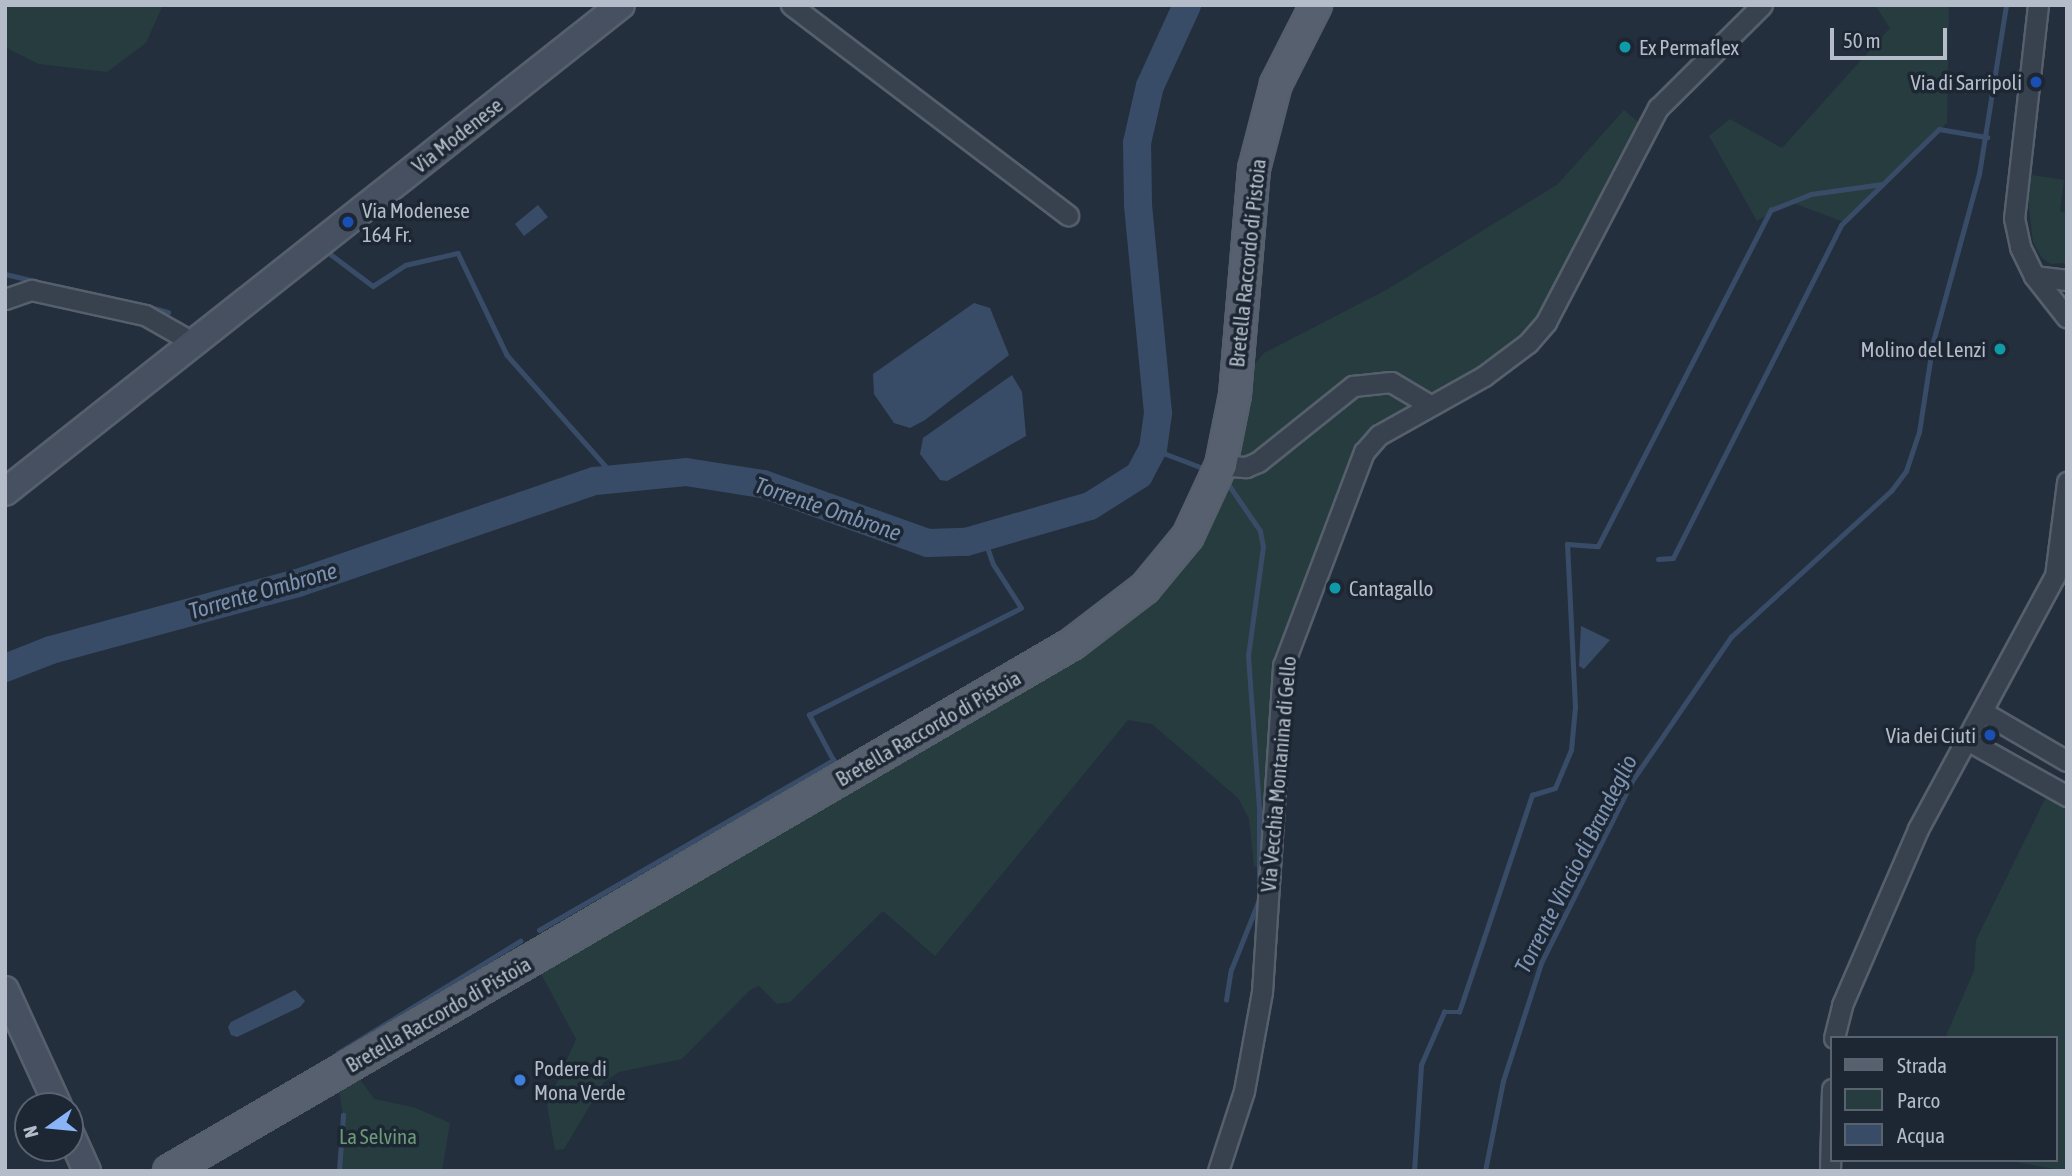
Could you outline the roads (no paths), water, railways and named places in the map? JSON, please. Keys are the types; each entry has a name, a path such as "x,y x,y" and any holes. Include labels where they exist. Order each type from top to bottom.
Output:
{"main road":[{"name":"Bretella Raccordo di Pistoia","path":"169,1171 1095,629 1145,588 1188,536 1221,465 1234,395 1254,169 1276,85 1316,5"}],"street":[{"name":"Via Modenese","path":"5,492 621,5"},
{"path":"791,5 1068,215"},
{"name":"Via Vecchia Montanina di Gello","path":"1218,1171 1244,1091 1262,992 1283,666 1364,452 1379,435 1428,404 1483,376 1528,343 1546,322 1658,108 1762,5"},
{"path":"2038,5 2013,208 2020,247 2034,276 2067,318"},
{"path":"2034,276 2067,280"},
{"path":"5,299 31,290 145,315 194,343"},
{"path":"1221,465 1246,467 1258,462 1353,386 1391,382 1428,404"},
{"path":"1834,1036 1842,1006 1918,830 2055,576 2067,482"},
{"path":"1983,712 2067,761"},
{"path":"1967,740 2067,796"},
{"path":"5,990 52,1092"},
{"path":"1829,1171 1830,1144"}],"water":[{"path":"538,205 548,217 524,236 515,224"},
{"path":"974,303 990,308 1009,355 925,420 910,428 894,423 874,394 873,374"},
{"path":"1012,375 1022,392 1026,436 947,481 940,480 920,454 923,438"},
{"path":"1581,626 1610,640 1584,669 1579,666"},
{"path":"295,990 305,1001 300,1007 237,1037 231,1035 228,1027 231,1022"}],"waterway":[{"name":"Torrente Ombrone","path":"5,668 51,650 298,583 595,481 686,472 763,484 928,543 966,542 1090,506 1139,475 1153,449 1158,413 1138,204 1137,143 1150,86 1187,5"},
{"name":"Torrente Vincio di Brandeglio","path":"1485,1171 1503,1081 1541,963 1632,781 1731,637 1891,491 1906,471 1919,432 1933,342 1979,174 2006,5"},
{"path":"1658,559 1673,558 1841,225 1939,129 1987,137"},
{"path":"1414,1171 1421,1065 1444,1012 1459,1012 1532,795 1555,788 1571,750 1575,707 1567,544 1598,546 1771,210 1811,194 1882,184"},
{"path":"325,250 373,286 405,265 458,253 507,355 617,479"},
{"path":"5,274 35,281"},
{"path":"57,286 124,301"},
{"path":"146,306 168,312"},
{"path":"1153,449 1203,468"},
{"path":"1226,1000 1231,970 1259,900 1259,809 1248,656 1263,547 1260,531 1227,483"},
{"path":"984,537 993,563"},
{"path":"539,930 833,760 809,715 1021,608 994,566"},
{"path":"336,1060 338,1053 520,941"},
{"path":"339,1171 343,1115"}],"place":[{"name":"Ex Permaflex","path":"1625,47"},
{"name":"Via di Sarripoli","path":"2036,82"},
{"name":"Via Modenese 164 Fr.","path":"348,222"},
{"name":"Molino del Lenzi","path":"2000,349"},
{"name":"Cantagallo","path":"1335,588"},
{"name":"Via dei Ciuti","path":"1990,735"},
{"name":"Podere di Mona Verde","path":"520,1080"}],"park label":[{"name":"La Selvina","path":"378,1136"}]}
